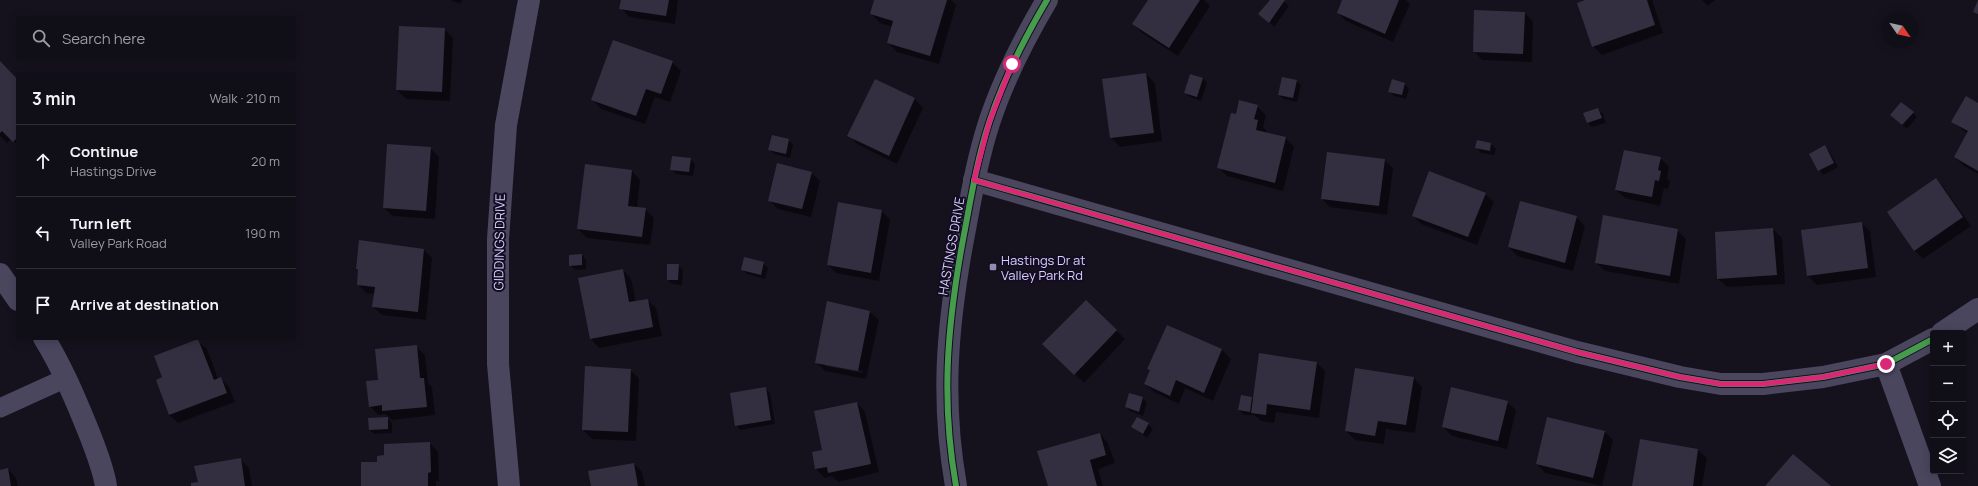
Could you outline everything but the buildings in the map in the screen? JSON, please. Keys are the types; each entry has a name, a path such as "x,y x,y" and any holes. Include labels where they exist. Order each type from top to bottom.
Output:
{"street":[{"name":"GIDDINGS DRIVE","path":"509,486 498,364 498,232 506,125 529,0"},
{"name":"HASTINGS DRIVE","path":"956,486 946,411 947,352 954,291 974,180 989,123 1012,64 1047,0"},
{"path":"974,180 1577,352 1680,377 1721,384 1763,384 1823,377 1886,364 1930,341"},
{"path":"0,274 16,297"},
{"path":"1946,330 1978,309"},
{"path":"45,340 66,378 94,445 106,486"},
{"path":"1886,364 1930,486"}],"lane":[{"path":"0,408 66,378"}],"cycle path":[{"path":"956,486 951,455 947,395 950,336 962,245 977,168 989,123 1015,60 1047,0"},
{"path":"974,180 1577,352 1680,377 1721,384 1763,384 1823,377 1886,364 1930,341"}],"place":[{"name":"Hastings Dr at Valley Park Rd","path":"993,267"}],"route":[{"path":"1012,64 989,123 974,180 1165,233 1577,352 1680,377 1721,384 1763,384 1823,377 1886,364"}]}
